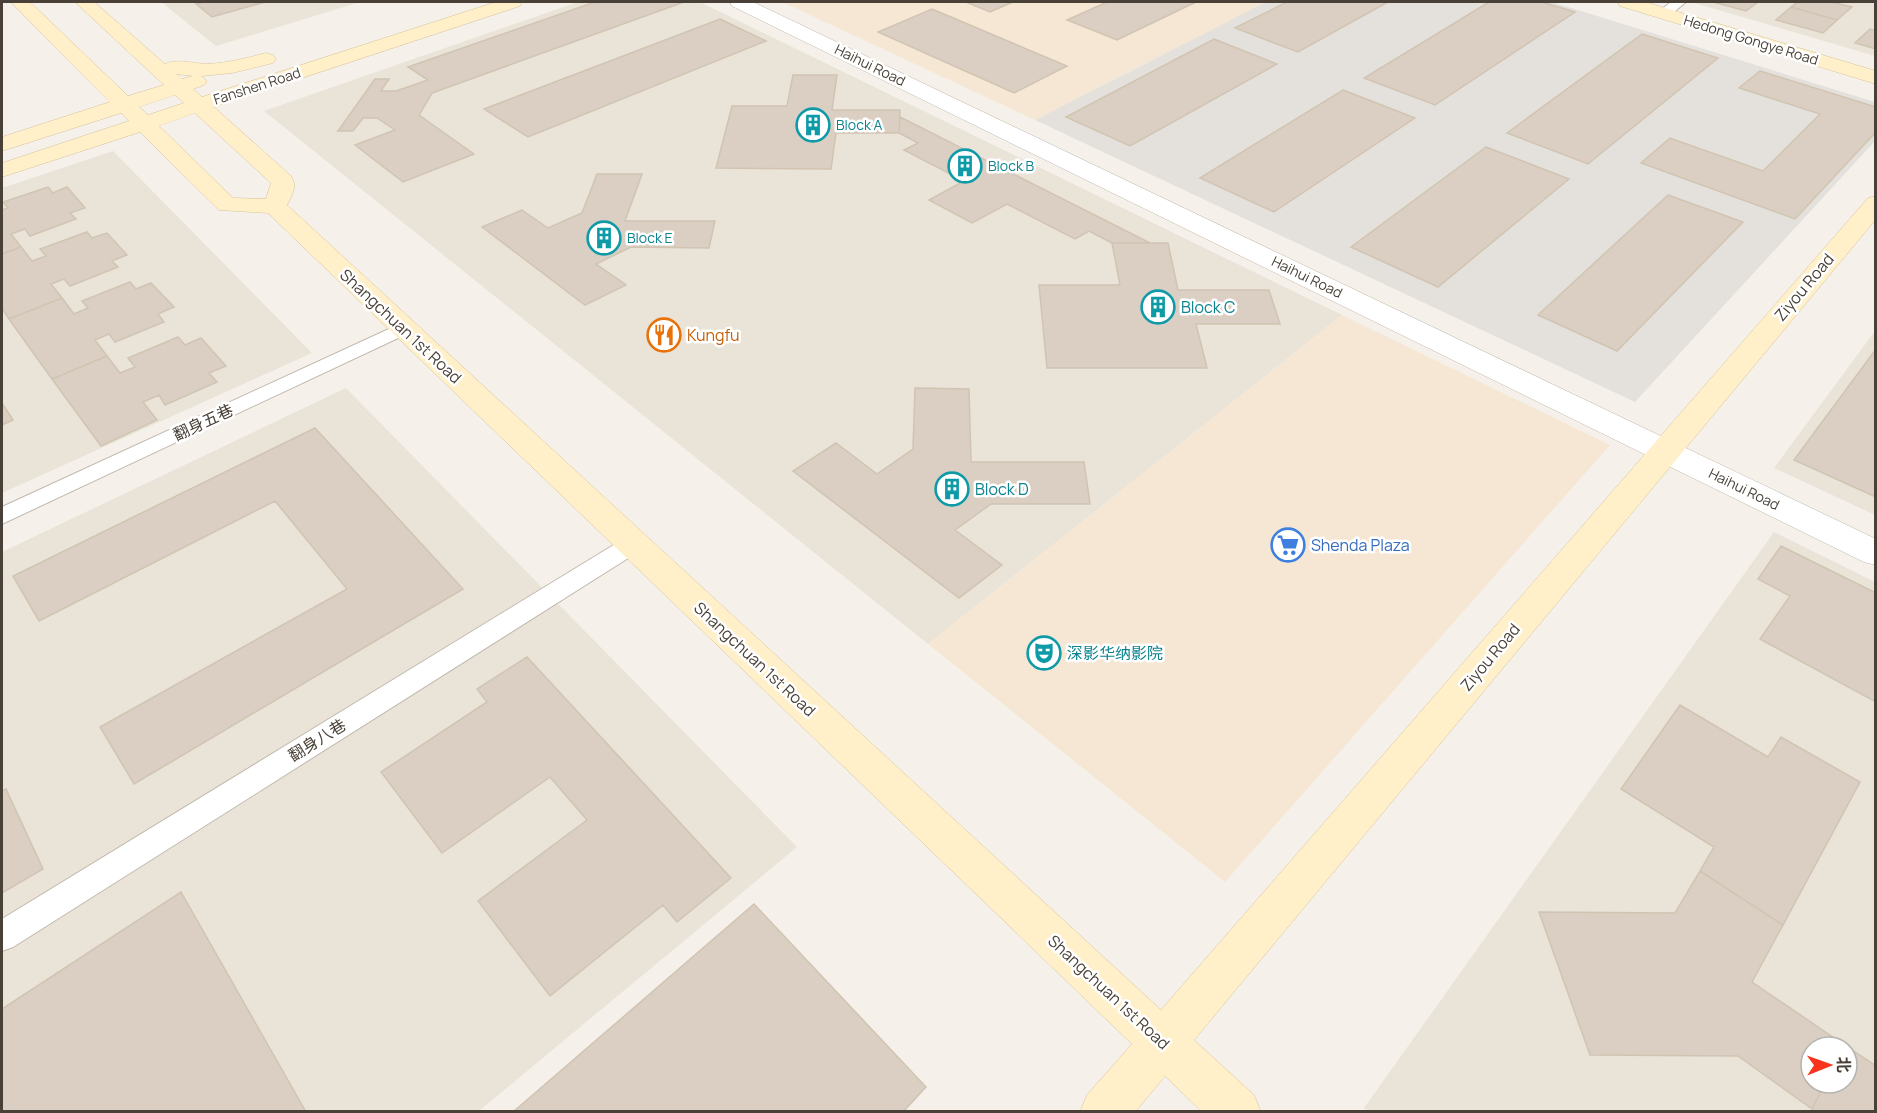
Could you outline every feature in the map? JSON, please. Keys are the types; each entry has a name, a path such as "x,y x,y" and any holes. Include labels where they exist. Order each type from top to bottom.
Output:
{"main road":[{"path":"20,2 227,205 274,206 282,191 284,181 84,2"},
{"name":"Fanshen Road","path":"2,170 513,2"},
{"name":"Hedong Gongye Road","path":"1627,2 1671,7 1875,78"},
{"name":"Fanshen Road","path":"8,142 289,52"},
{"path":"148,58 182,69 207,70 236,67 266,59"},
{"path":"232,134 229,122 233,108 255,91 288,75"},
{"path":"8,142 76,113 91,100 97,88 96,76"},
{"path":"44,156 110,142 136,142 158,146 174,153"},
{"name":"Ziyou Road","path":"1104,1112 1875,203"},
{"name":"Shangchuan 1st Road","path":"274,206 1237,1112"}],"street":[{"name":"Haihui Road","path":"738,2 1875,553"}],"lane":[{"name":"翻身五巷","path":"2,516 404,328"},
{"name":"翻身八巷","path":"2,936 633,544"}],"shaded area":[{"path":"161,2 360,2 216,46"},
{"path":"578,2 700,2 1342,315 928,644 264,111"},
{"path":"782,2 1266,2 1035,120"},
{"path":"1266,2 1552,2 1875,102 1876,140 1635,402 1035,120"},
{"path":"1691,2 1875,2 1875,56"},
{"path":"113,151 312,353 2,493 2,188"},
{"name":"Shenda Plaza","path":"1342,315 1610,445 1225,882 928,644"},
{"path":"1875,331 1875,515 1774,468"},
{"path":"346,388 797,847 479,1111 2,1112 2,552"},
{"path":"1774,532 1875,582 1875,1111 1369,1112 1364,1108"}],"building":[{"path":"265,2 212,17 196,4"},
{"path":"595,2 684,2 432,93 419,115 474,154 403,182 355,145 395,130 377,118 363,118 353,131 338,131 375,79 389,79 381,91 396,91 428,80 408,67"},
{"path":"966,2 1013,2 990,12"},
{"path":"1107,2 1196,2 1117,40 1067,20"},
{"path":"1287,2 1388,2 1298,52 1235,28"},
{"path":"1489,2 1542,2 1575,12 1435,105 1364,78"},
{"path":"1713,2 1758,2 1746,11"},
{"path":"1798,2 1831,2 1852,7 1837,20 1791,7"},
{"path":"1791,7 1837,20 1823,33 1776,20"},
{"path":"932,9 1067,66 1014,93 878,32"},
{"path":"720,19 766,41 528,137 484,109"},
{"path":"1870,29 1876,31 1876,49 1855,43"},
{"path":"1642,34 1718,58 1588,164 1507,133"},
{"path":"1214,39 1277,64 1130,146 1066,117"},
{"path":"1760,71 1876,107 1876,132 1795,219 1641,163 1670,138 1763,171 1820,114 1739,88"},
{"name":"Block A","path":"793,75 837,75 832,110 900,110 899,133 836,133 831,169 716,168 732,106 787,106"},
{"path":"1343,90 1415,118 1274,212 1200,178"},
{"name":"Block B","path":"900,117 1150,243 1112,243 1089,231 1075,239 1007,204 972,223 929,200 964,181 904,150 918,143 899,133"},
{"path":"1486,147 1569,179 1438,287 1351,247"},
{"name":"Block E","path":"597,174 642,174 625,221 715,221 709,248 631,247 596,264 626,285 585,305 482,227 522,210 548,228 582,213"},
{"path":"48,187 53,193 67,187 85,208 70,213 76,219 30,236 25,229 11,234 21,247 2,254 2,210 8,208 3,202"},
{"path":"1668,195 1743,222 1617,351 1538,315"},
{"path":"87,232 92,238 107,233 127,255 112,261 118,267 70,286 64,279 51,284 62,298 9,319 2,308 2,254 21,247 32,261 46,256 40,249"},
{"name":"Block C","path":"1112,243 1168,243 1178,290 1269,290 1280,324 1196,324 1207,368 1047,368 1039,285 1120,285"},
{"path":"130,282 136,289 151,283 174,307 158,314 164,322 115,342 109,334 95,340 107,356 52,379 9,319 62,298 74,314 88,308 82,301"},
{"path":"178,337 185,345 201,338 226,366 209,373 217,382 165,405 159,395 143,402 157,420 101,446 52,379 107,356 120,373 135,367 128,358"},
{"path":"1876,349 1876,497 1794,460"},
{"name":"Block D","path":"915,388 969,389 971,462 1084,462 1090,504 991,504 955,530 1002,565 959,598 793,471 836,443 877,474 913,449"},
{"path":"2,403 13,420 2,425"},
{"path":"315,428 463,589 134,784 100,727 347,589 275,501 39,621 13,576"},
{"path":"1781,546 1876,593 1876,702 1760,639 1790,596 1758,579"},
{"path":"527,657 731,878 677,922 663,905 550,996 478,901 587,820 550,777 442,853 381,772 487,702 477,689"},
{"path":"1680,705 1768,757 1781,737 1860,782 1783,925 1700,871 1714,847 1621,789"},
{"path":"6,789 43,869 2,893 2,791"},
{"path":"1700,871 1783,925 1752,982 1830,1035 1799,1035 1799,1095 1819,1095 1812,1109 1738,1056 1590,1055 1539,912 1675,913"},
{"path":"181,892 306,1112 2,1112 2,1009"},
{"path":"754,904 926,1087 903,1112 513,1112"},
{"path":"1859,1055 1876,1066 1876,1112 1816,1112 1812,1109 1819,1095 1859,1095"}],"place":[{"name":"Block A","path":"813,125"},
{"name":"Block B","path":"965,166"},
{"name":"Block E","path":"604,238"},
{"name":"Block C","path":"1158,307"},
{"name":"Kungfu","path":"664,335"},
{"name":"Block D","path":"952,489"},
{"name":"Shenda Plaza","path":"1288,545"},
{"name":"深影华纳影院","path":"1044,653"}]}
